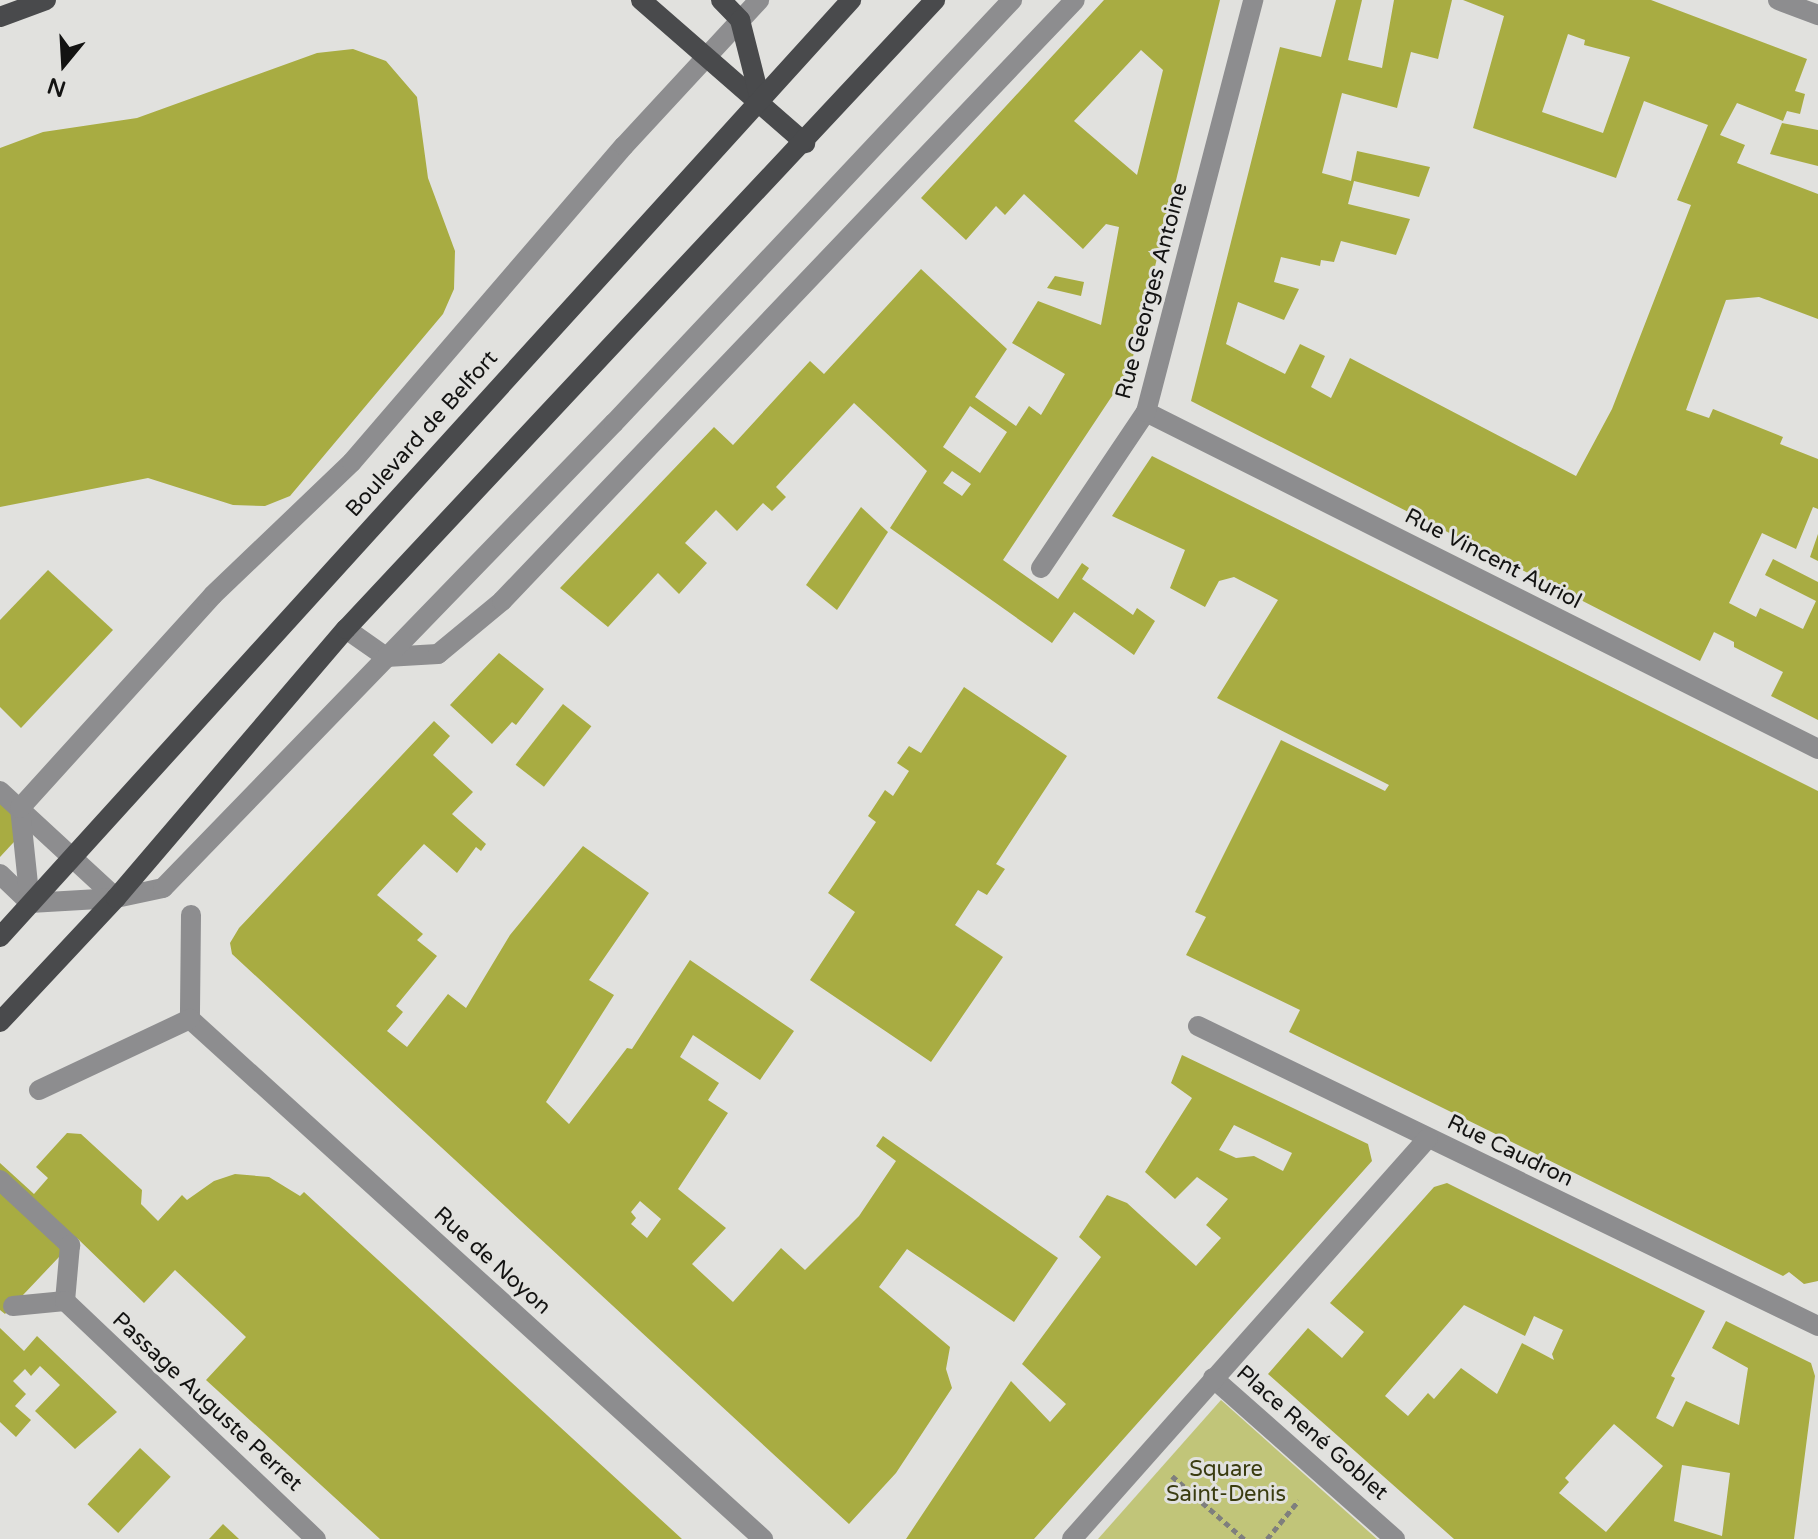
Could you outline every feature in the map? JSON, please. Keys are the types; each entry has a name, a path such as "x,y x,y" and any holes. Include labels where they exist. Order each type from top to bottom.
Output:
{"main road":[{"path":"0,17 46,0"},
{"path":"641,0 760,99 805,143"},
{"path":"721,0 740,20 760,99"},
{"name":"Boulevard de Belfort","path":"0,937 851,0"},
{"path":"0,1022 116,898 346,629 805,143 935,0"}],"street":[{"path":"30,903 20,808 213,595 352,462 706,53 759,0"},
{"path":"0,874 30,903 116,898 163,888 1012,0"},
{"path":"346,629 386,657 438,654 502,601 1075,0"},
{"name":"Rue Georges Antoine","path":"1041,568 1146,412 1253,0"},
{"path":"1778,0 1818,15"},
{"name":"Rue Vincent Auriol","path":"1146,412 1818,749"},
{"path":"0,791 116,898"},
{"path":"39,1090 190,1019 191,915"},
{"name":"Rue de Noyon","path":"190,1019 763,1539"},
{"path":"1198,1026 1428,1138"},
{"name":"Rue Caudron","path":"1213,1378 1428,1138 1818,1326"},
{"path":"0,1180 70,1245 65,1301 13,1306"},
{"name":"Passage Auguste Perret","path":"65,1301 316,1539"},
{"name":"Place René Goblet","path":"1072,1539 1213,1378 1395,1539"}],"path":[{"path":"1147,1454 1244,1539"},
{"path":"1267,1539 1321,1474"}],"green space":[{"name":"Square Saint-Denis","path":"1221,1400 1377,1539 1098,1539"}],"building":[{"path":"1104,0 1220,0 1130,369 1003,560 1058,599 1082,563 1089,568 1082,579 1133,615 1137,608 1155,621 1134,655 1074,612 1052,643 890,528 927,471 854,403 776,487 786,497 772,511 763,503 737,531 716,510 685,543 707,563 679,594 658,573 608,627 560,588 714,427 733,445 810,361 824,374 921,269 1007,349 975,397 1016,426 1029,406 1041,415 1065,374 1012,343 1038,301 1101,325 1119,227 1106,224 1083,249 1024,194 1005,215 996,206 966,240 921,198","holes":["1141,50 1163,70 1137,175 1074,121","970,406 1007,432 980,473 943,447","952,471 971,484 962,496 943,483"]},
{"path":"1336,0 1362,0 1348,60 1382,68 1394,0 1452,0 1438,59 1411,52 1397,108 1342,93 1322,173 1351,181 1357,151 1430,167 1419,197 1354,181 1348,204 1410,219 1396,255 1341,241 1334,262 1321,260 1320,266 1281,257 1274,282 1299,289 1284,320 1238,302 1226,344 1285,374 1300,344 1325,356 1311,387 1331,398 1350,358 1576,476 1612,409 1691,205 1677,200 1708,125 1644,101 1616,178 1473,128 1504,16 1463,0 1651,0 1807,59 1795,91 1805,94 1800,114 1787,111 1783,121 1737,103 1720,135 1745,145 1737,163 1818,194 1818,319 1759,297 1726,300 1686,410 1709,418 1713,409 1783,437 1780,444 1818,459 1818,509 1813,507 1796,549 1762,533 1729,603 1756,617 1760,608 1803,629 1816,601 1765,575 1773,559 1818,582 1818,720 1771,696 1783,672 1734,647 1734,642 1714,632 1700,661 1191,401 1280,47 1321,57","holes":["1568,34 1585,40 1584,45 1630,57 1603,133 1542,112"]},
{"path":"353,49 386,61 417,97 428,178 455,251 454,289 443,314 290,496 265,506 233,505 148,478 0,507 0,148 43,132 137,118 317,53"},
{"path":"1782,123 1818,130 1818,166 1770,154"},
{"path":"1055,276 1084,282 1081,296 1047,288"},
{"path":"1152,456 1818,791 1818,1281 1804,1284 1789,1272 1783,1276 1289,1032 1300,1010 1186,955 1206,917 1195,912 1281,740 1385,791 1389,785 1217,698 1278,600 1234,577 1219,581 1205,607 1170,588 1185,550 1112,516"},
{"path":"861,507 888,532 837,610 806,585"},
{"path":"1818,534 1818,561 1810,557"},
{"path":"48,570 113,630 21,728 0,707 0,620"},
{"path":"499,653 544,689 516,725 512,722 492,744 450,705"},
{"path":"964,687 1067,756 996,864 1005,869 987,895 978,890 955,925 1003,957 931,1062 810,980 855,912 828,893 876,822 868,816 885,790 893,796 909,771 897,763 909,746 921,753"},
{"path":"563,704 591,726 544,787 516,765"},
{"path":"434,721 450,736 433,755 473,792 452,814 486,844 481,851 476,847 457,873 424,844 377,895 423,934 417,940 437,956 396,1006 403,1012 387,1031 407,1047 448,994 466,1008 510,935 583,846 649,893 589,980 614,995 546,1102 569,1124 627,1048 632,1049 690,960 794,1031 760,1080 693,1035 680,1057 719,1083 708,1100 728,1113 678,1189 726,1228 692,1264 733,1302 781,1248 805,1270 859,1216 896,1161 876,1146 883,1136 1058,1258 1014,1322 907,1249 879,1287 950,1347 946,1369 952,1388 896,1473 849,1524 232,954 230,943 239,928","holes":["640,1201 661,1219 647,1238 631,1224 636,1218 631,1212"]},
{"path":"0,781 38,816 0,857"},
{"path":"1182,1055 1368,1144 1372,1161 1034,1539 906,1539 1011,1381 1050,1422 1066,1404 1022,1364 1101,1257 1079,1237 1107,1195 1127,1203 1196,1266 1221,1238 1206,1225 1228,1199 1197,1177 1175,1199 1145,1172 1192,1098 1171,1083","holes":["1234,1125 1292,1153 1283,1171 1254,1156 1236,1158 1219,1150"]},
{"path":"67,1133 81,1134 142,1190 141,1204 158,1221 182,1195 187,1200 214,1181 235,1174 269,1177 300,1196 304,1192 682,1539 380,1539 206,1380 246,1337 175,1270 144,1303 77,1238 5,1314 0,1310 0,1163 34,1194 48,1178 36,1167"},
{"path":"1447,1183 1705,1311 1671,1376 1675,1378 1656,1418 1673,1427 1686,1401 1739,1425 1748,1368 1712,1348 1726,1321 1811,1363 1815,1376 1794,1539 1454,1539 1268,1374 1308,1328 1342,1358 1364,1332 1330,1303 1434,1187","holes":["1464,1305 1525,1336 1534,1316 1563,1330 1552,1354 1554,1360 1522,1343 1497,1394 1461,1368 1434,1399 1428,1393 1408,1416 1385,1396","1614,1424 1663,1466 1606,1532 1559,1493 1569,1482 1565,1478","1682,1465 1730,1473 1722,1536 1674,1521"]},
{"path":"0,1328 24,1351 37,1336 117,1412 75,1449 35,1411 60,1385 40,1366 31,1376 25,1369 13,1381 26,1394 15,1406 31,1420 16,1437 0,1422"},
{"path":"140,1448 171,1477 118,1533 87,1504"},
{"path":"223,1524 239,1539 209,1539"}]}
